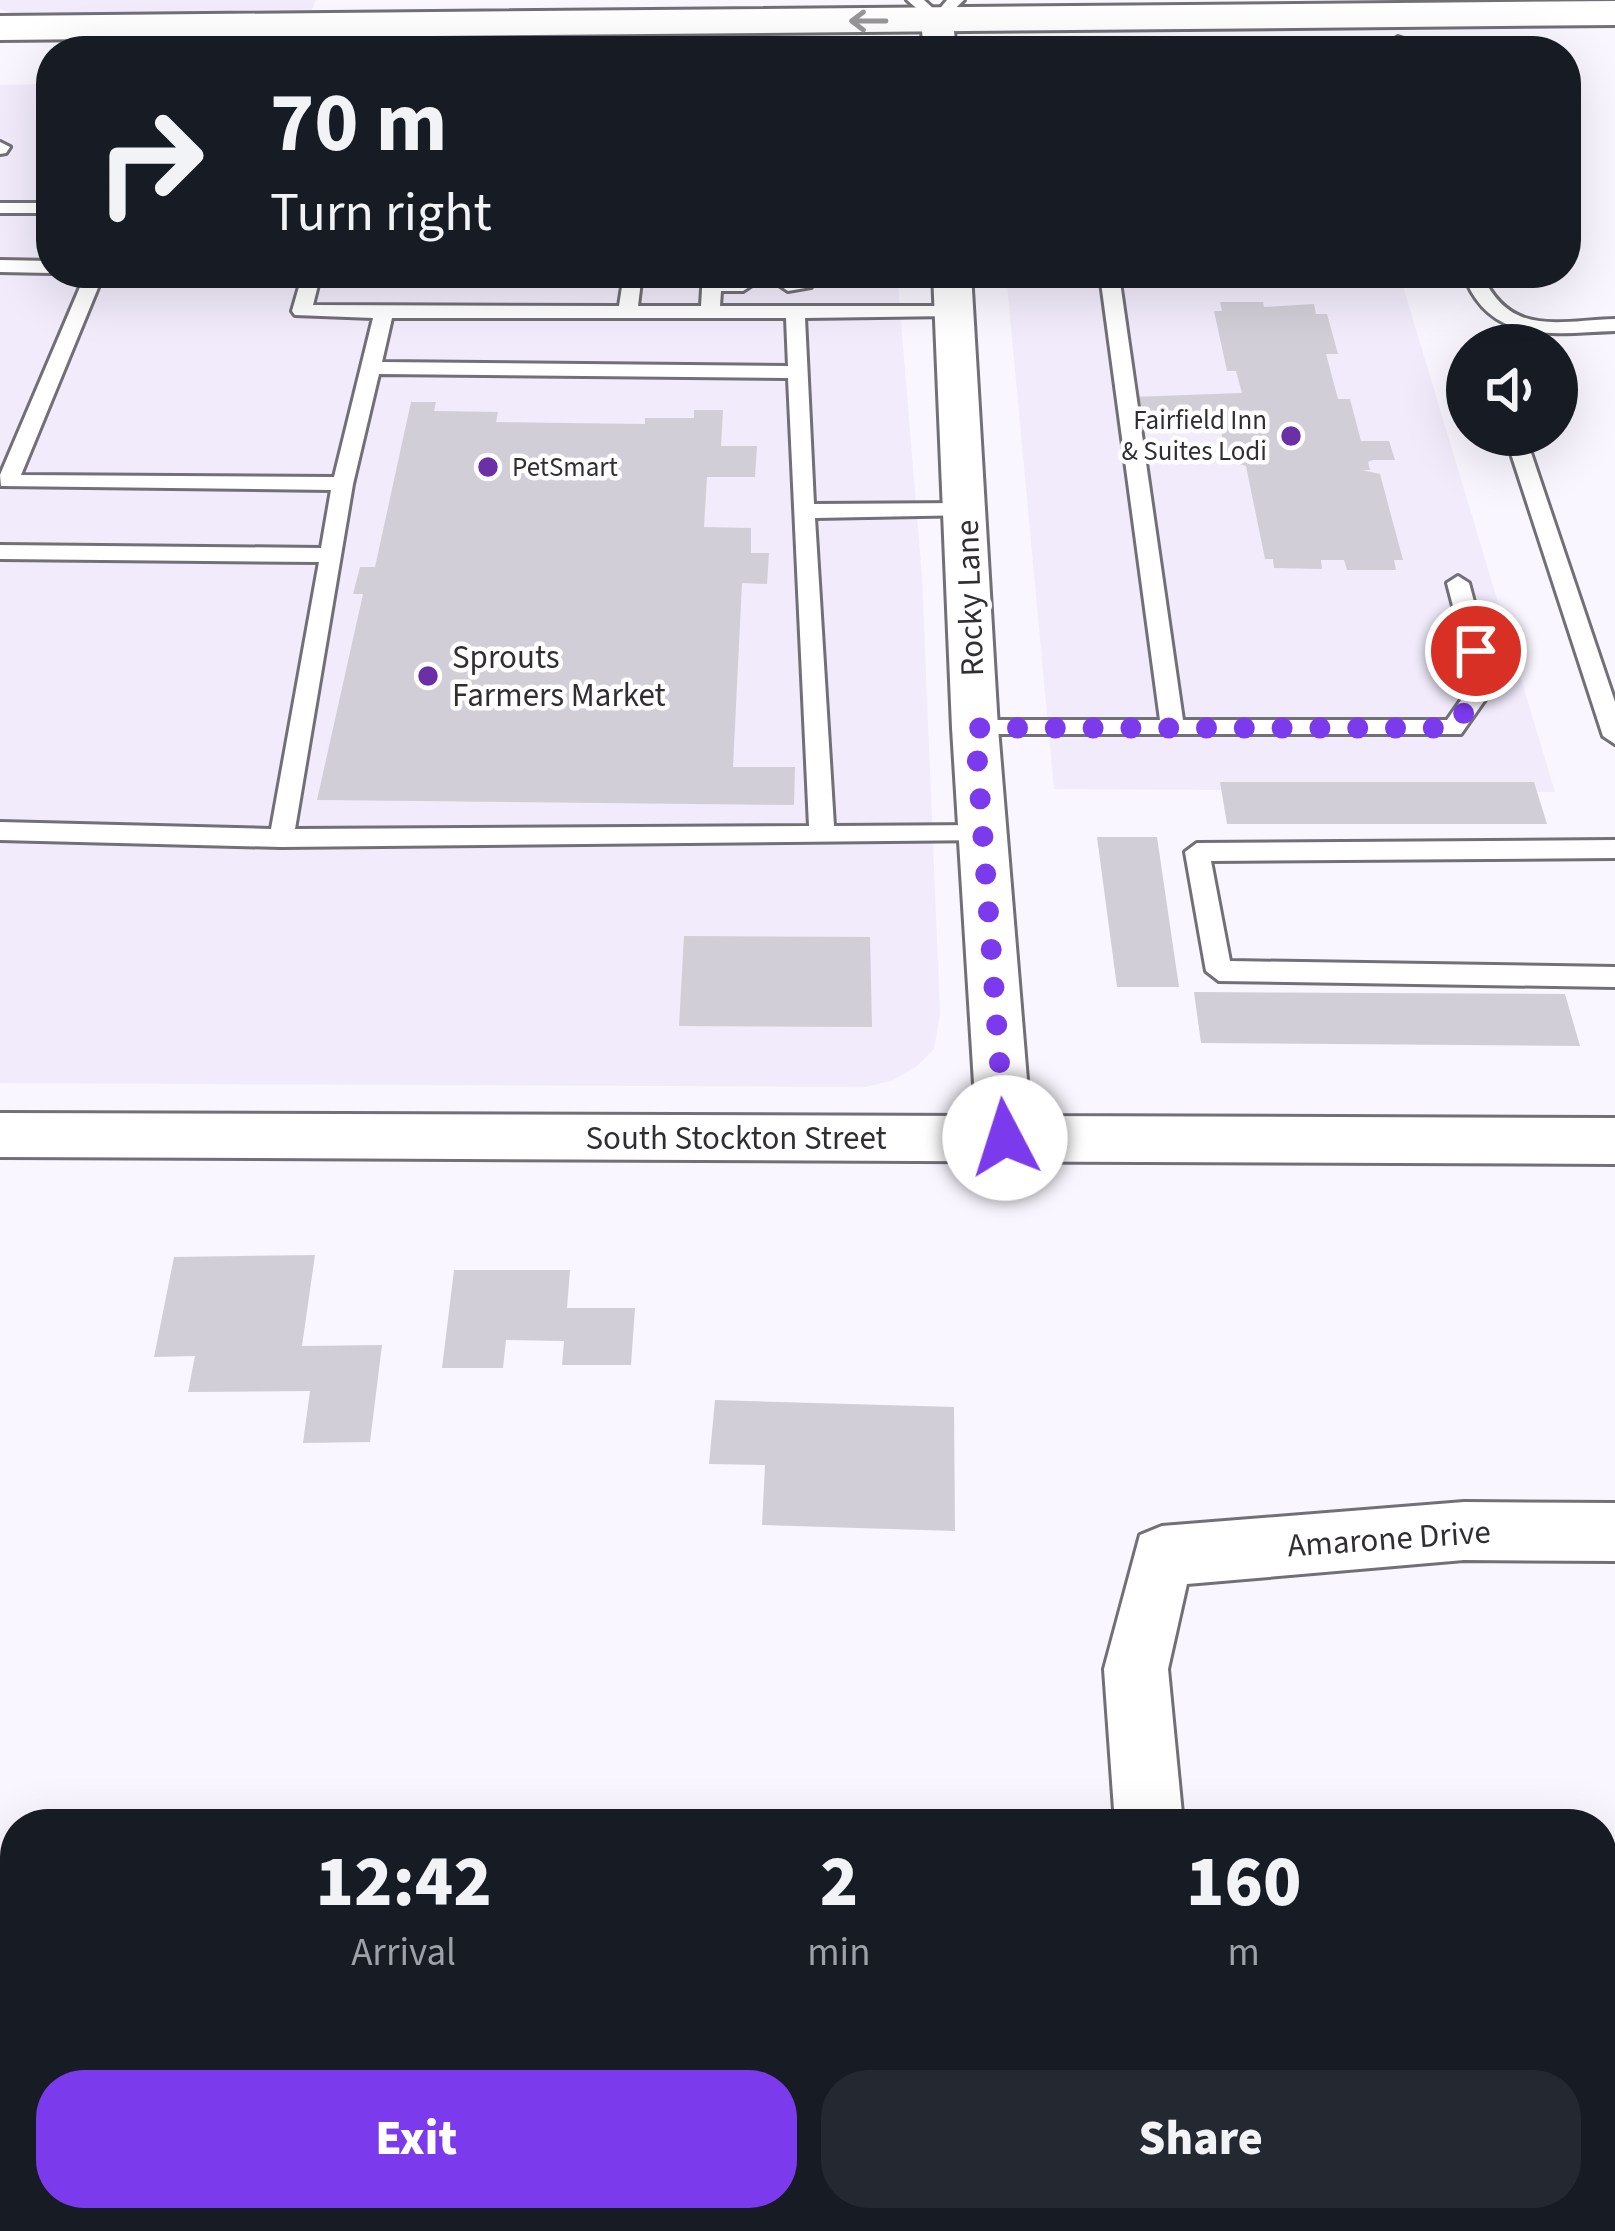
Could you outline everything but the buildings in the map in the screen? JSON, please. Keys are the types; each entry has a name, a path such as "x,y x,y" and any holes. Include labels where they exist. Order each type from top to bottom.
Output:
{"street":[{"path":"0,28 1615,13"},
{"path":"1581,38 1615,36"},
{"name":"Rocky Lane","path":"952,288 975,728 1005,1138"},
{"name":"South Stockton Street","path":"0,1135 1615,1141"},
{"name":"Amarone Drive","path":"1148,1809 1136,1669 1162,1556 1464,1531 1615,1532"}],"lane":[{"path":"0,208 36,208"},
{"path":"0,266 36,267"},
{"path":"0,506 4,482 88,288"},
{"path":"308,288 302,311 384,312 795,312 940,288"},
{"path":"628,312 631,288"},
{"path":"710,312 711,288"},
{"path":"1111,288 1172,725"},
{"path":"1480,288 1494,316 1518,325 1615,326"},
{"path":"281,838 344,484 384,312"},
{"path":"795,312 822,835"},
{"path":"372,368 800,372"},
{"path":"1522,456 1615,736"},
{"path":"4,482 344,484"},
{"path":"804,511 966,510"},
{"path":"0,552 331,555"},
{"path":"975,728 1453,728 1485,684 1459,583"},
{"path":"0,831 281,838 982,833"},
{"path":"1615,849 1197,851 1220,971 1615,976"}],"shaded area":[{"path":"0,0 316,0 311,12 21,17 0,9"},
{"path":"36,84 36,288 898,288 922,577 940,1013 934,1049 917,1066 891,1081 865,1087 0,1083 0,85"},
{"path":"1007,288 1404,288 1446,429 1446,456 1454,456 1555,792 1054,789"}],"place":[{"name":"Fairfield Inn & Suites Lodi","path":"1291,436"},
{"name":"PetSmart","path":"488,467"},
{"name":"Sprouts Farmers Market","path":"428,676"}],"route":[{"path":"1005,1138 975,728 1453,728 1485,684 1476,651"}]}
